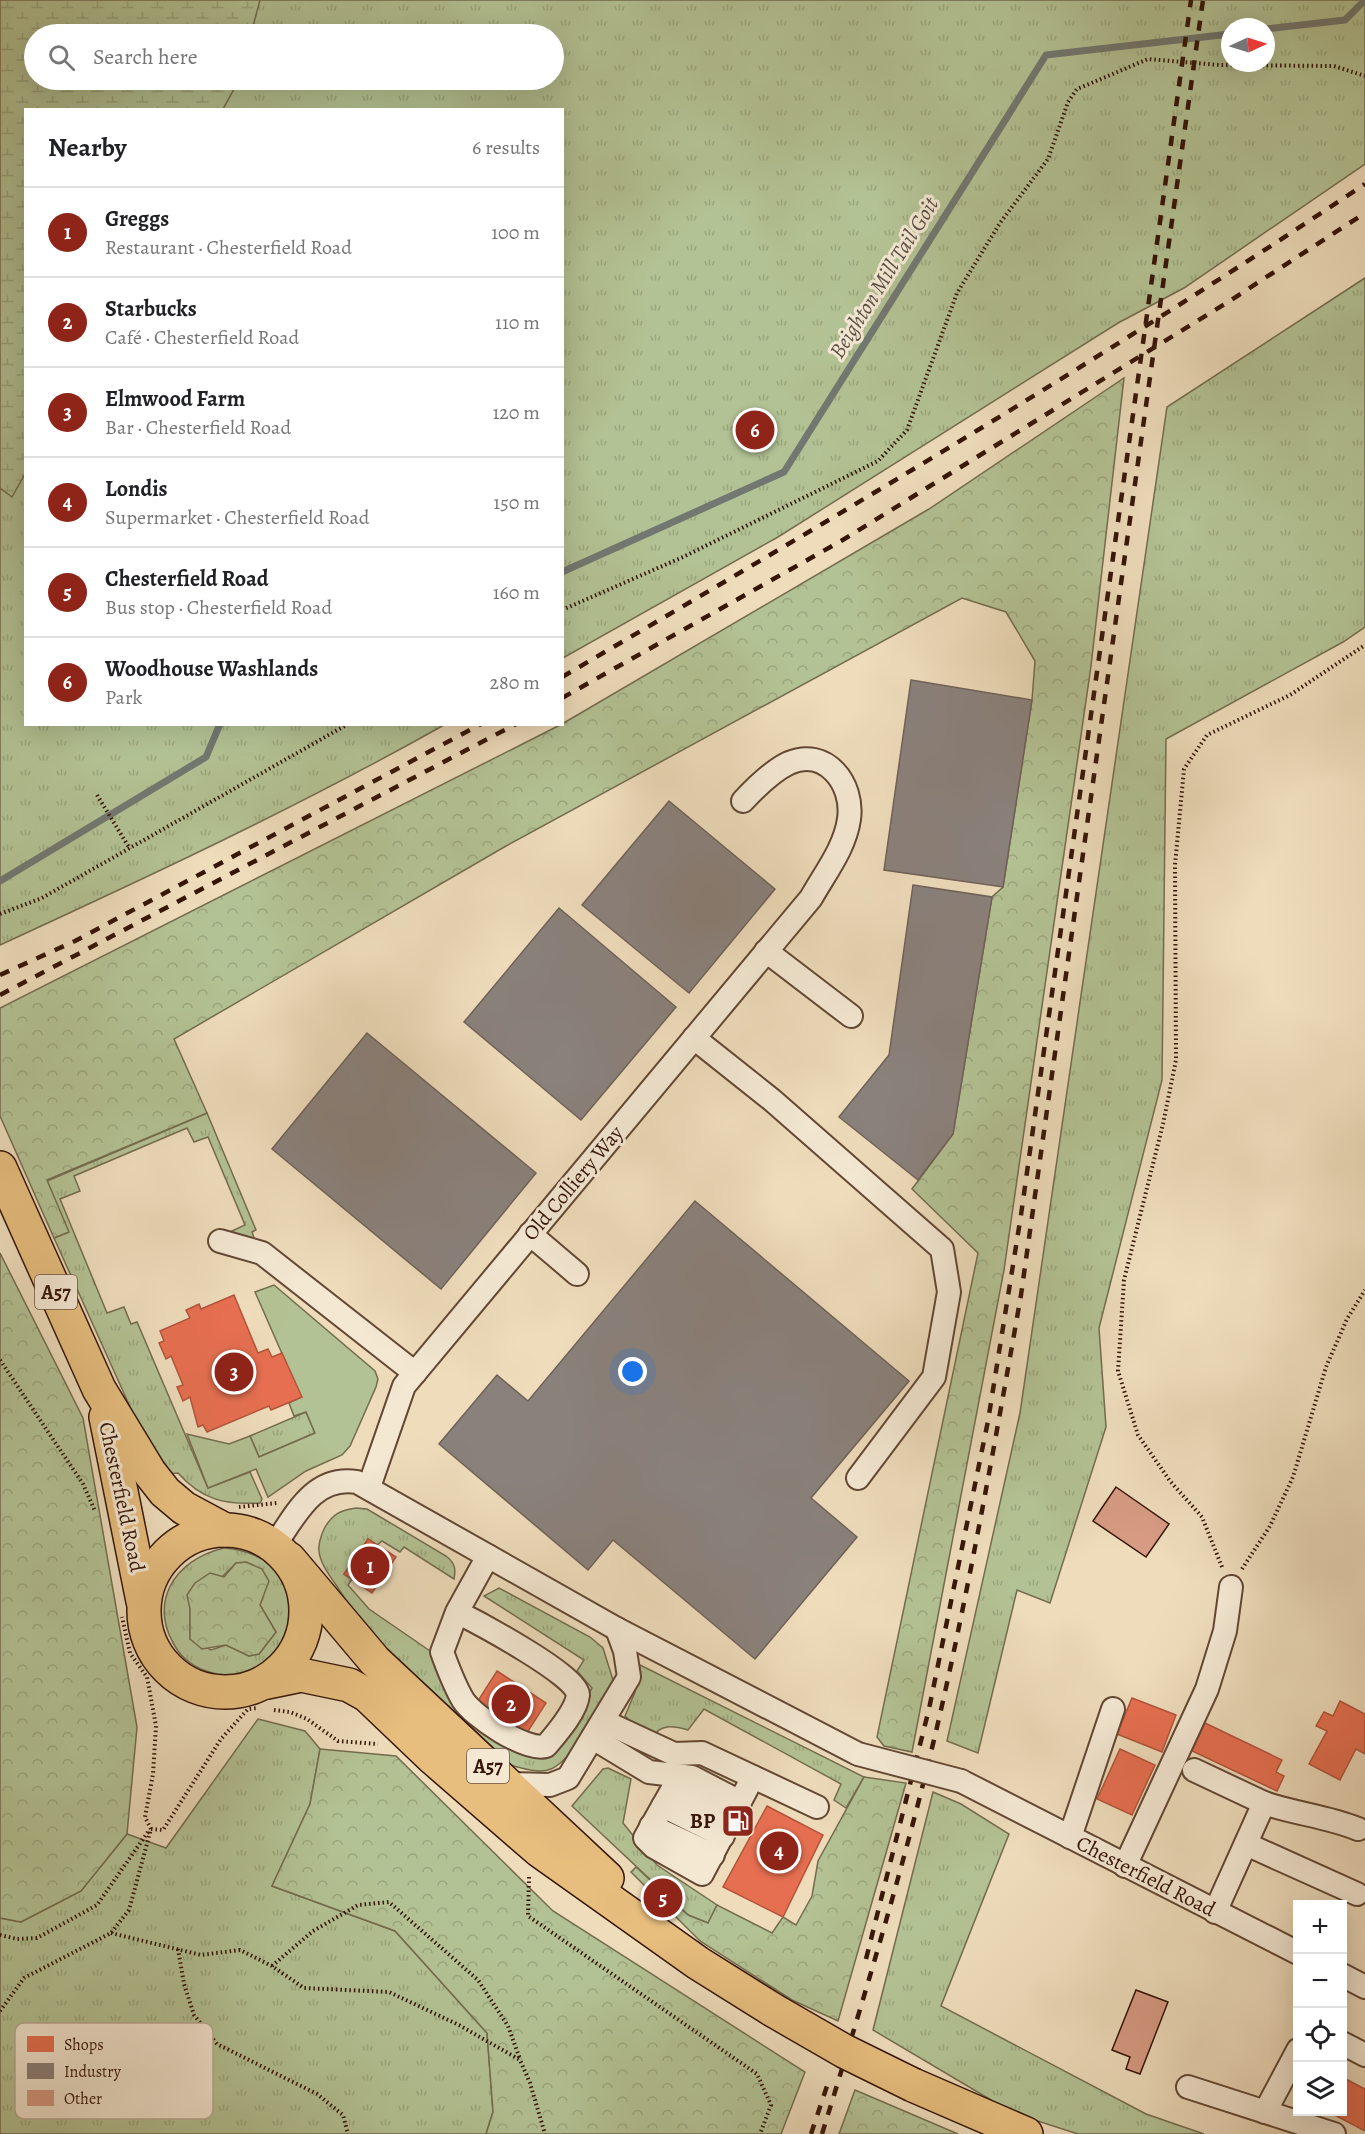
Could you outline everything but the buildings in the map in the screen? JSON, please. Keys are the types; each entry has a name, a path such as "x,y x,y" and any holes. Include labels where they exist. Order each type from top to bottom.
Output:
{"highway":[{"name":"Chesterfield Road","path":"6,1182 99,1389 150,1473 165,1492 184,1508 225,1530"},
{"name":"Chesterfield Road","path":"99,1389 133,1606"},
{"name":"A57","path":"698,1963 510,1784 435,1719 375,1661 282,1552 253,1534 225,1530 203,1533 178,1545 157,1567 133,1606 153,1648 170,1670 193,1685 210,1692 229,1692 301,1675 349,1685 367,1695 433,1758 539,1850 698,1963 844,2051 914,2085 1026,2134"},
{"name":"A57","path":"267,1682 288,1666 304,1624 304,1596 282,1552"}],"street":[{"name":"Old Colliery Way","path":"369,1487 404,1386 811,898 845,835 849,805 843,782 828,765 800,759 786,765 742,801"},
{"path":"766,951 851,1016"},
{"path":"694,1038 772,1100 942,1249 949,1292 934,1377 858,1478"},
{"path":"530,1234 576,1274"},
{"path":"220,1241 262,1253 415,1373"},
{"name":"Chesterfield Road","path":"282,1552 306,1499 326,1484 347,1480 369,1487 617,1629 858,1754 961,1781 1293,1951"},
{"path":"457,1612 488,1628 576,1686 578,1694 576,1699 546,1746 531,1747 502,1730 463,1701 442,1652 457,1612 488,1556"},
{"path":"1125,1866 1207,1689 1225,1631 1231,1587"},
{"path":"510,1784 550,1785 568,1778 629,1677 625,1651 617,1629"},
{"path":"1070,1837 1113,1709"},
{"path":"598,1729 674,1754 702,1753 817,1807"},
{"path":"598,1729 672,1790 727,1827"},
{"path":"1194,1770 1283,1810 1331,1818 1358,1829"},
{"path":"727,1827 692,1777 672,1790 648,1832 654,1847 702,1874 727,1827 753,1777"},
{"path":"1215,1912 1264,1803"},
{"path":"1246,1845 1357,1894"},
{"path":"1347,1978 1365,1987"},
{"path":"1347,2046 1365,2055"},
{"path":"1265,2112 1293,2059"},
{"path":"1188,2087 1334,2134"}],"path":[{"path":"564,609 682,556 878,461 907,430 957,293 1000,223 1048,159 1068,102 1077,89 1148,59 1220,65 1334,66 1365,76"},
{"path":"1231,1587 1202,1517 1170,1481 1138,1435 1118,1371 1124,1280 1163,1124 1176,1060 1175,865 1184,769 1207,735 1290,695 1365,645"},
{"path":"0,914 42,898 344,726"},
{"path":"97,795 130,849"},
{"path":"1231,1587 1270,1526 1293,1477 1326,1367 1347,1319 1365,1290"},
{"path":"0,1360 83,1484 96,1515"},
{"path":"0,2011 24,1978 111,1933 129,1910 151,1829 145,1817 153,1774 156,1726 147,1677 130,1653 122,1626 133,1606"},
{"path":"151,1829 163,1830 221,1739 248,1709 290,1712 307,1719 338,1741 390,1745"},
{"path":"0,1935 17,1939 37,1938 97,1905 151,1829"},
{"path":"529,1871 528,1916 757,2074 771,2105 760,2134"},
{"path":"272,1966 313,1931 358,1905 389,1902 478,1980 508,2026 530,2083 545,2134"},
{"path":"111,1933 201,1955 240,1950 272,1966 304,1988 389,1992 459,2025 520,2060"},
{"path":"178,1949 184,1984 194,2015 200,2023"},
{"path":"213,2039 217,2044 317,2094 343,2115 348,2134"}],"green space":[{"path":"0,0 1365,0 1365,164 1184,288 1118,323 778,537 564,657 564,108 24,108 24,726 442,726 280,812 0,945"},
{"path":"0,0 260,0 254,24 24,24 24,90 233,90 224,108 24,108 24,476 12,497 0,488"},
{"path":"1365,278 1365,627 1343,642 1166,739 1162,1080 1099,1328 1106,1427 1050,1603 1017,1590 978,1753 947,1741 1020,1413 1167,407"},
{"path":"1124,378 1091,666 1004,1270 912,1752 884,1746 877,1737 978,1253 912,1189 953,1134 992,897 1003,887 1032,700 1035,661 1006,612 962,598 506,846 174,1039 207,1113 47,1180 69,1232 54,1238 0,1116 0,1008 558,726 564,726 564,723 929,509"},
{"path":"207,1113 256,1230 252,1232 254,1238 244,1242 230,1232 245,1225 208,1137 194,1142 187,1128 74,1176 80,1191 60,1199 107,1313 124,1307 131,1324 137,1322 208,1488 250,1472 262,1499 260,1503 236,1503 215,1499 196,1489 178,1473 168,1474 145,1440 54,1238 68,1232 47,1181"},
{"path":"0,1253 83,1418 137,1727 127,1834 81,1891 21,1922 0,1918"},
{"path":"274,1285 375,1371 378,1379 376,1387 350,1446 342,1455 306,1471 268,1497 256,1469 208,1488 187,1434 229,1444 250,1436 259,1457 315,1433 306,1412 294,1416 289,1403 301,1397 255,1292"},
{"path":"306,1412 315,1433 259,1457 250,1436"},
{"path":"356,1508 367,1509 446,1556 453,1564 455,1575 454,1579 404,1547 400,1552 382,1541 377,1545 368,1539 344,1574 352,1579 348,1585 369,1609 433,1653 512,1744 532,1757 540,1756 559,1743 592,1688 577,1671 584,1660 484,1596 499,1588 590,1637 603,1648 613,1680 587,1729 560,1763 551,1769 541,1771 510,1765 440,1703 375,1637 326,1570 320,1556 320,1540 330,1520 341,1512"},
{"path":"224,1548 257,1557 279,1573 290,1596 291,1620 284,1643 268,1661 246,1673 217,1674 200,1669 178,1651 169,1634 165,1617 165,1601 170,1587 191,1563 206,1554","holes":["236,1563 265,1589 260,1605 276,1632 259,1654 249,1656 226,1645 211,1650 190,1639 190,1609"]},
{"path":"246,1562 262,1569 269,1581 260,1605 276,1632 259,1654 249,1656 226,1645 202,1649 190,1639 190,1609 187,1595 195,1583 210,1573 224,1577 236,1563"},
{"path":"640,1665 864,1777 846,1808 834,1800 841,1784 704,1709 688,1730 663,1728 652,1739 641,1733 625,1716 635,1692"},
{"path":"258,1719 305,1731 320,1749 310,1804 272,1886 395,1931 487,2033 493,2112 486,2134 0,2134 0,1918 21,1922 81,1891 127,1834 166,1848"},
{"path":"320,1749 396,1756 553,1911 805,2072 781,2134 486,2134 493,2112 487,2033 395,1931 272,1886 310,1804"},
{"path":"608,1768 631,1779 623,1823 657,1865 717,1905 708,1923 688,1915 572,1806 603,1769"},
{"path":"864,1777 906,1783 838,2021 792,2000 700,1941 631,1872 636,1867 688,1915 708,1923 717,1905 772,1933 783,1917 796,1925 812,1896 818,1861"},
{"path":"933,1792 961,1804 1009,1834 941,2006 1146,2114 1204,2134 1078,2134 1013,2113 873,2030"},
{"path":"855,2090 958,2134 839,2134"}],"waterway":[{"name":"Beighton Mill Tail Goit","path":"1275,28 1345,20 1365,0"},
{"name":"Beighton Mill Tail Goit","path":"564,571 784,472 1046,55 1221,35"},
{"name":"Beighton Mill Tail Goit","path":"0,881 206,757 219,726"}],"railway":[{"path":"866,1959 929,1709 988,1421 1021,1215 1191,0"},
{"path":"822,2134 887,1919 930,1756 964,1600 1003,1397 1021,1295 1203,0"},
{"path":"564,676 765,558 1068,375 1365,184"},
{"path":"564,697 841,541 1228,302 1365,213"},
{"path":"0,975 75,941 477,726"},
{"path":"0,995 512,726"},
{"path":"811,2134 828,2083"}],"place":[{"name":"Woodhouse Washlands","path":"755,430"},
{"name":"Elmwood Farm","path":"234,1372"},
{"name":"Greggs","path":"370,1566"},
{"name":"Starbucks","path":"511,1704"},
{"name":"BP","path":"738,1821"},
{"name":"Londis","path":"779,1851"},
{"name":"Chesterfield Road","path":"663,1898"}]}
